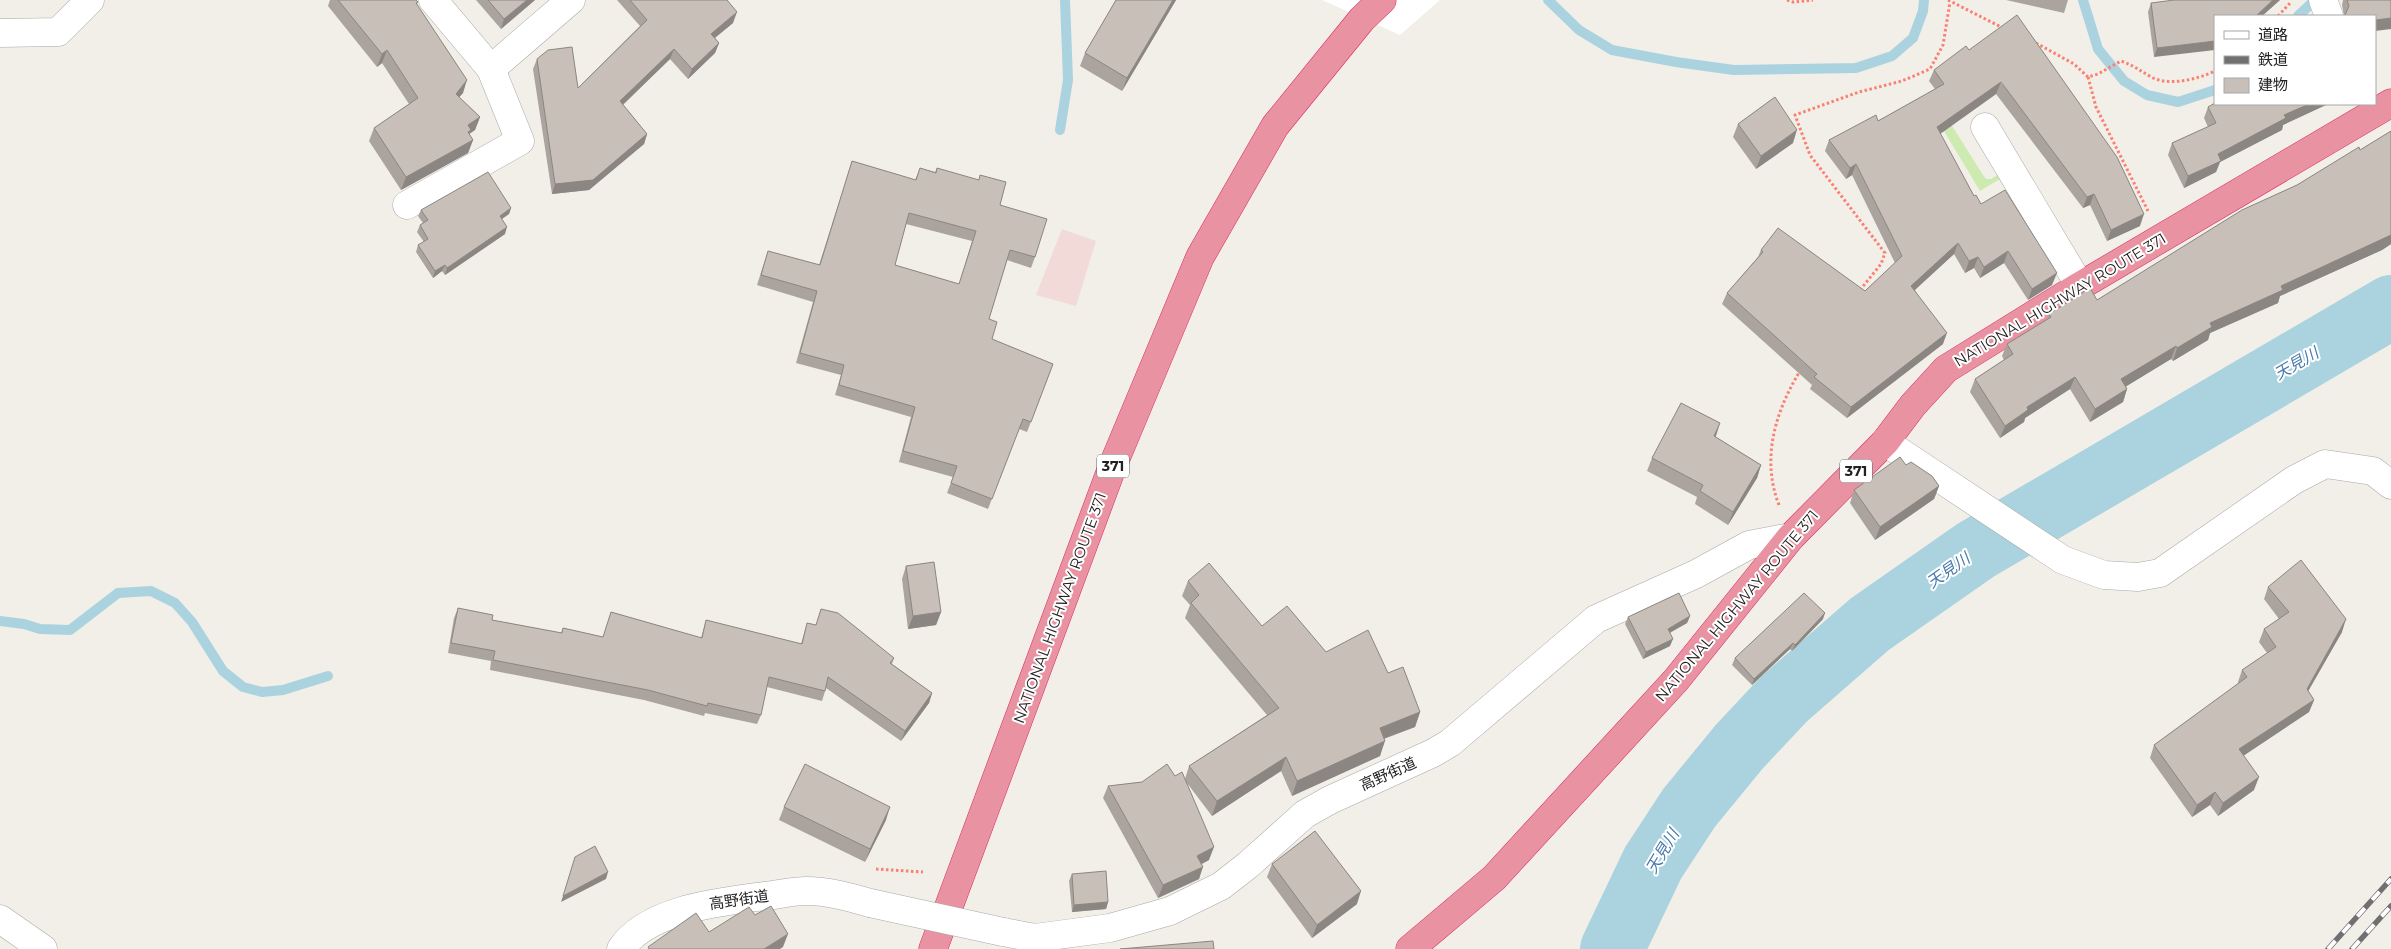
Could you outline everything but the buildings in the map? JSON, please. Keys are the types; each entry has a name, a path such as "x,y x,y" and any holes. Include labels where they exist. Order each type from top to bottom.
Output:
{"highway":[{"name":"NATIONAL HIGHWAY ROUTE 371","path":"933,949 1113,466 1200,257 1275,126 1362,19 1382,0"},
{"name":"NATIONAL HIGHWAY ROUTE 371","path":"1410,949 1494,878 1676,680 1791,537 1885,442 1913,405 1946,369 2374,107"}],"street":[{"path":"0,33 58,32 90,0"},
{"path":"407,205 520,141 491,69 433,0"},
{"path":"491,69 572,0"},
{"path":"1985,127 2080,286"},
{"path":"1885,442 2063,560 2104,575 2138,577 2160,573 2294,480 2325,464 2373,471 2391,484"},
{"name":"高野街道","path":"621,949 627,940 662,918 710,903 806,891 843,895 870,903 1035,938 1110,928 1170,911 1221,886 1248,865 1305,814 1330,800 1450,744 1596,619 1696,574 1749,545 1791,537"},
{"path":"0,919 43,949"}],"path":[{"path":"1787,0 1793,2 1813,0"},
{"path":"2279,15 2292,0"},
{"path":"1857,293 1881,264 1885,253 1810,155 1795,114 1859,92 1902,81 1930,69 1944,45 1949,1 2004,28"},
{"path":"2031,41 2074,64 2088,77 2096,107 2162,237"},
{"path":"2088,77 2098,74 2121,60 2155,79 2166,81 2198,78 2214,71"},
{"path":"1791,537 1773,489 1769,463 1784,399 1804,364"},
{"path":"874,874 874,869 923,872"}],"shaded area":[{"path":"1062,229 1096,241 1076,306 1036,295"}],"green space":[{"path":"1949,121 1986,179 1991,179 1999,174 2005,187 2000,179 1980,191 1941,126"}],"pier":[{"path":"1322,0 1440,0 1400,35"}],"waterway":[{"path":"1060,130 1068,80 1065,0"},
{"path":"1548,0 1579,30 1612,50 1734,70 1856,68 1892,56 1913,38 1923,11 1924,0"},
{"path":"2083,0 2098,49 2124,81 2147,95 2178,102 2214,90"},
{"path":"2299,15 2315,0"},
{"name":"天見川","path":"1612,949 1653,863 1689,808 1739,747 1784,699 1870,624 1976,550 2391,307"},
{"path":"0,621 24,624 40,629 70,630 118,593 151,591 175,603 192,622 223,671 243,687 262,692 283,690 328,676"}],"railway":[{"path":"2328,949 2391,879"},
{"path":"2352,949 2391,906"}]}
